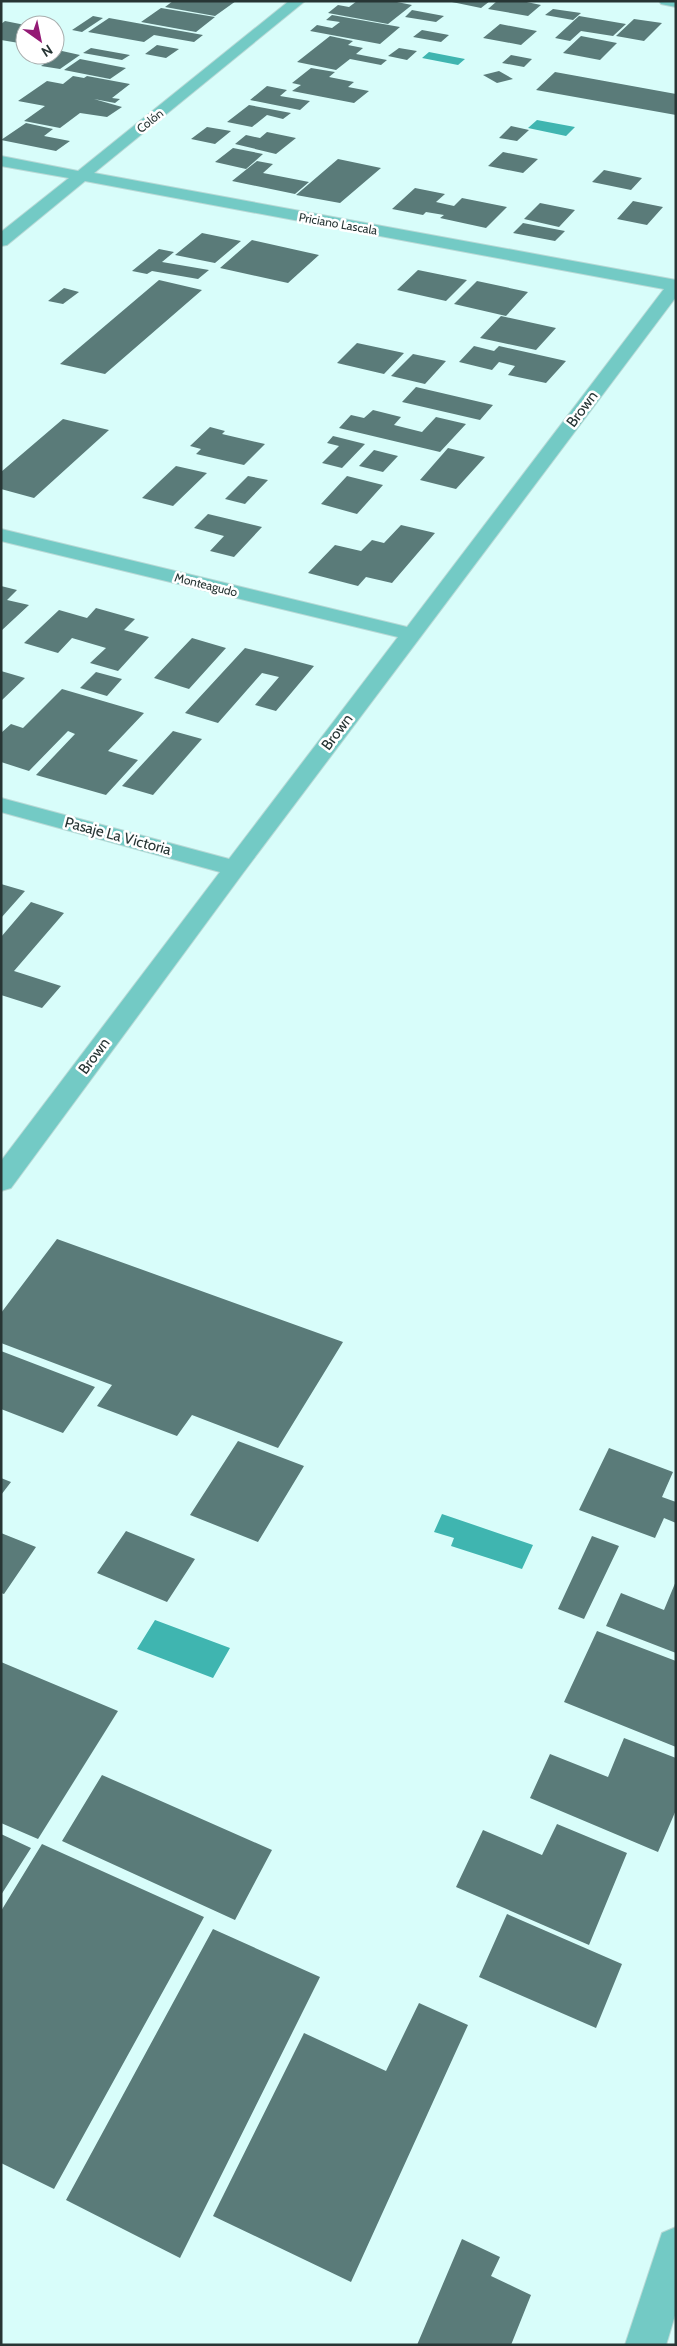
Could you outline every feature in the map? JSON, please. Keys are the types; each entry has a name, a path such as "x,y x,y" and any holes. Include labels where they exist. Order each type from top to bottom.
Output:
{"street":[{"name":"Colón","path":"1,241 298,1"},
{"path":"666,1 676,3"},
{"name":"Priciano Lascala","path":"1,161 675,285"},
{"name":"Brown","path":"1,1181 675,285"},
{"name":"Monteagudo","path":"1,535 411,634"},
{"name":"Pasaje La Victoria","path":"1,805 235,868"},
{"path":"645,2345 676,2247"}],"water":[{"path":"429,52 465,59 458,65 422,58"},
{"path":"537,120 575,127 566,136 528,128"},
{"path":"442,1514 533,1545 522,1569 451,1546 454,1538 434,1532"},
{"path":"155,1620 230,1648 213,1678 137,1649"}],"building":[{"path":"173,1 236,1 215,16 165,7"},
{"path":"357,1 392,1 412,5 388,24 328,13 338,5 349,7"},
{"path":"447,1 490,1 481,8"},
{"path":"497,1 522,1 541,5 528,16 488,9"},
{"path":"161,8 215,17 196,32 141,22"},
{"path":"553,9 581,13 573,20 545,15"},
{"path":"412,10 444,16 436,22 405,17"},
{"path":"332,15 400,27 380,44 310,31 317,25 332,28 340,22 326,20"},
{"path":"93,16 103,18 82,32 72,30"},
{"path":"579,16 626,24 613,36 581,31 570,41 555,38"},
{"path":"109,18 203,35 194,42 154,35 144,42 88,32"},
{"path":"634,19 662,23 644,41 616,36"},
{"path":"5,21 15,23 15,42 1,40 1,24"},
{"path":"500,24 537,31 521,45 483,38"},
{"path":"422,30 449,35 441,42 413,37"},
{"path":"330,36 353,41 348,45 363,48 356,54 387,60 381,65 350,59 336,70 297,62"},
{"path":"581,36 617,43 600,60 563,53"},
{"path":"157,45 179,49 166,58 145,54"},
{"path":"91,48 130,55 122,60 83,53"},
{"path":"399,48 417,51 407,60 388,56"},
{"path":"65,52 80,55 60,69 41,66 65,65"},
{"path":"511,55 532,59 524,67 502,63"},
{"path":"80,59 126,68 110,79 64,70"},
{"path":"311,68 335,72 329,77 354,82 348,87 369,91 354,103 292,91 301,85 292,83"},
{"path":"499,71 513,79 497,83 483,75"},
{"path":"555,72 676,94 676,115 536,90"},
{"path":"73,76 84,78 87,76 130,84 112,98 120,99 115,103 94,99 122,107 107,117 80,113 60,128 24,121 45,106 18,101 47,81 63,84"},
{"path":"267,86 287,90 280,96 310,101 300,110 250,100"},
{"path":"249,105 291,113 283,119 267,115 252,127 227,122"},
{"path":"26,123 53,129 44,136 70,141 56,151 1,140"},
{"path":"511,126 529,130 517,141 499,138"},
{"path":"207,127 231,131 215,144 191,139"},
{"path":"267,132 296,138 276,154 235,144 246,135 260,138"},
{"path":"233,148 263,154 246,169 215,162"},
{"path":"503,152 538,159 523,173 488,166"},
{"path":"338,159 381,168 340,203 296,195"},
{"path":"257,161 273,164 263,173 309,182 295,194 232,181"},
{"path":"604,170 642,178 631,190 592,182"},
{"path":"415,188 445,194 436,202 454,206 462,198 507,207 486,228 440,218 444,215 426,212 423,215 392,209"},
{"path":"633,201 663,207 647,225 617,219"},
{"path":"540,203 575,210 559,227 524,219"},
{"path":"523,223 565,231 555,241 513,233"},
{"path":"202,233 241,241 215,263 175,255"},
{"path":"252,240 319,255 288,283 220,268"},
{"path":"159,249 174,252 162,262 209,270 198,279 152,271 147,274 132,271"},
{"path":"418,270 467,280 446,301 397,290"},
{"path":"159,280 202,290 105,374 60,364"},
{"path":"477,281 528,292 506,316 454,304"},
{"path":"64,288 79,292 63,304 48,301"},
{"path":"501,316 556,328 536,350 480,338"},
{"path":"357,343 404,353 384,374 337,363"},
{"path":"474,346 494,351 499,346 566,361 546,383 508,375 515,366 499,362 492,370 459,362"},
{"path":"413,354 446,361 425,384 391,376"},
{"path":"416,387 493,405 480,420 402,402"},
{"path":"373,410 401,417 394,425 422,432 436,417 466,424 440,452 339,428 351,415 364,418"},
{"path":"63,419 109,430 34,498 1,489 1,472"},
{"path":"210,427 225,431 222,434 265,444 244,465 196,454 201,449 190,446"},
{"path":"333,436 365,444 342,468 322,463 339,446 327,443"},
{"path":"448,448 485,457 456,489 420,480"},
{"path":"374,450 398,456 383,472 359,466"},
{"path":"176,466 207,473 173,506 142,498"},
{"path":"248,476 268,480 245,504 225,499"},
{"path":"347,476 383,485 357,514 321,504"},
{"path":"208,514 262,527 234,557 210,551 224,536 194,528"},
{"path":"401,525 435,533 392,583 366,577 358,586 308,573 335,545 361,551 372,540 384,543"},
{"path":"1,586 17,590 7,600 29,605 1,631"},
{"path":"96,608 135,619 124,630 149,637 118,671 90,663 106,648 72,638 58,653 24,643 59,610 87,618"},
{"path":"192,638 226,648 189,689 154,678"},
{"path":"245,648 314,666 276,711 255,705 279,677 262,673 218,723 185,713"},
{"path":"1,671 25,678 1,701"},
{"path":"96,672 122,679 107,696 80,688"},
{"path":"62,689 144,713 108,751 138,760 106,795 36,775 75,734 68,731 29,771 1,762 1,733 11,724 23,728"},
{"path":"173,731 202,739 153,795 122,786"},
{"path":"1,884 25,891 1,918"},
{"path":"31,902 64,913 14,971 61,986 42,1008 1,995 1,937"},
{"path":"57,1239 343,1342 278,1448 192,1415 177,1436 97,1406 112,1385 1,1343 1,1313"},
{"path":"1,1351 95,1387 63,1433 1,1409"},
{"path":"238,1441 304,1466 258,1542 190,1515"},
{"path":"609,1448 673,1472 662,1497 676,1502 676,1523 664,1518 655,1538 579,1510"},
{"path":"1,1478 11,1482 1,1495"},
{"path":"126,1531 195,1559 167,1602 97,1573"},
{"path":"1,1533 36,1547 4,1594 1,1593"},
{"path":"592,1536 619,1546 584,1619 558,1609"},
{"path":"676,1581 676,1653 606,1626 621,1593 664,1610"},
{"path":"597,1631 676,1661 676,1747 564,1702"},
{"path":"1,1662 118,1711 38,1839 1,1823"},
{"path":"624,1738 676,1758 676,1810 658,1852 530,1798 550,1754 608,1777"},
{"path":"102,1775 272,1850 235,1920 62,1841"},
{"path":"557,1824 627,1853 589,1945 456,1887 483,1830 542,1855"},
{"path":"1,1834 31,1848 1,1895"},
{"path":"42,1844 204,1917 54,2189 1,2163 1,1911"},
{"path":"507,1914 622,1964 596,2028 479,1977"},
{"path":"213,1929 320,1977 180,2258 66,2200"},
{"path":"419,2003 468,2025 351,2282 213,2216 304,2033 386,2071"},
{"path":"462,2239 500,2257 491,2276 531,2295 511,2345 417,2345"}]}
